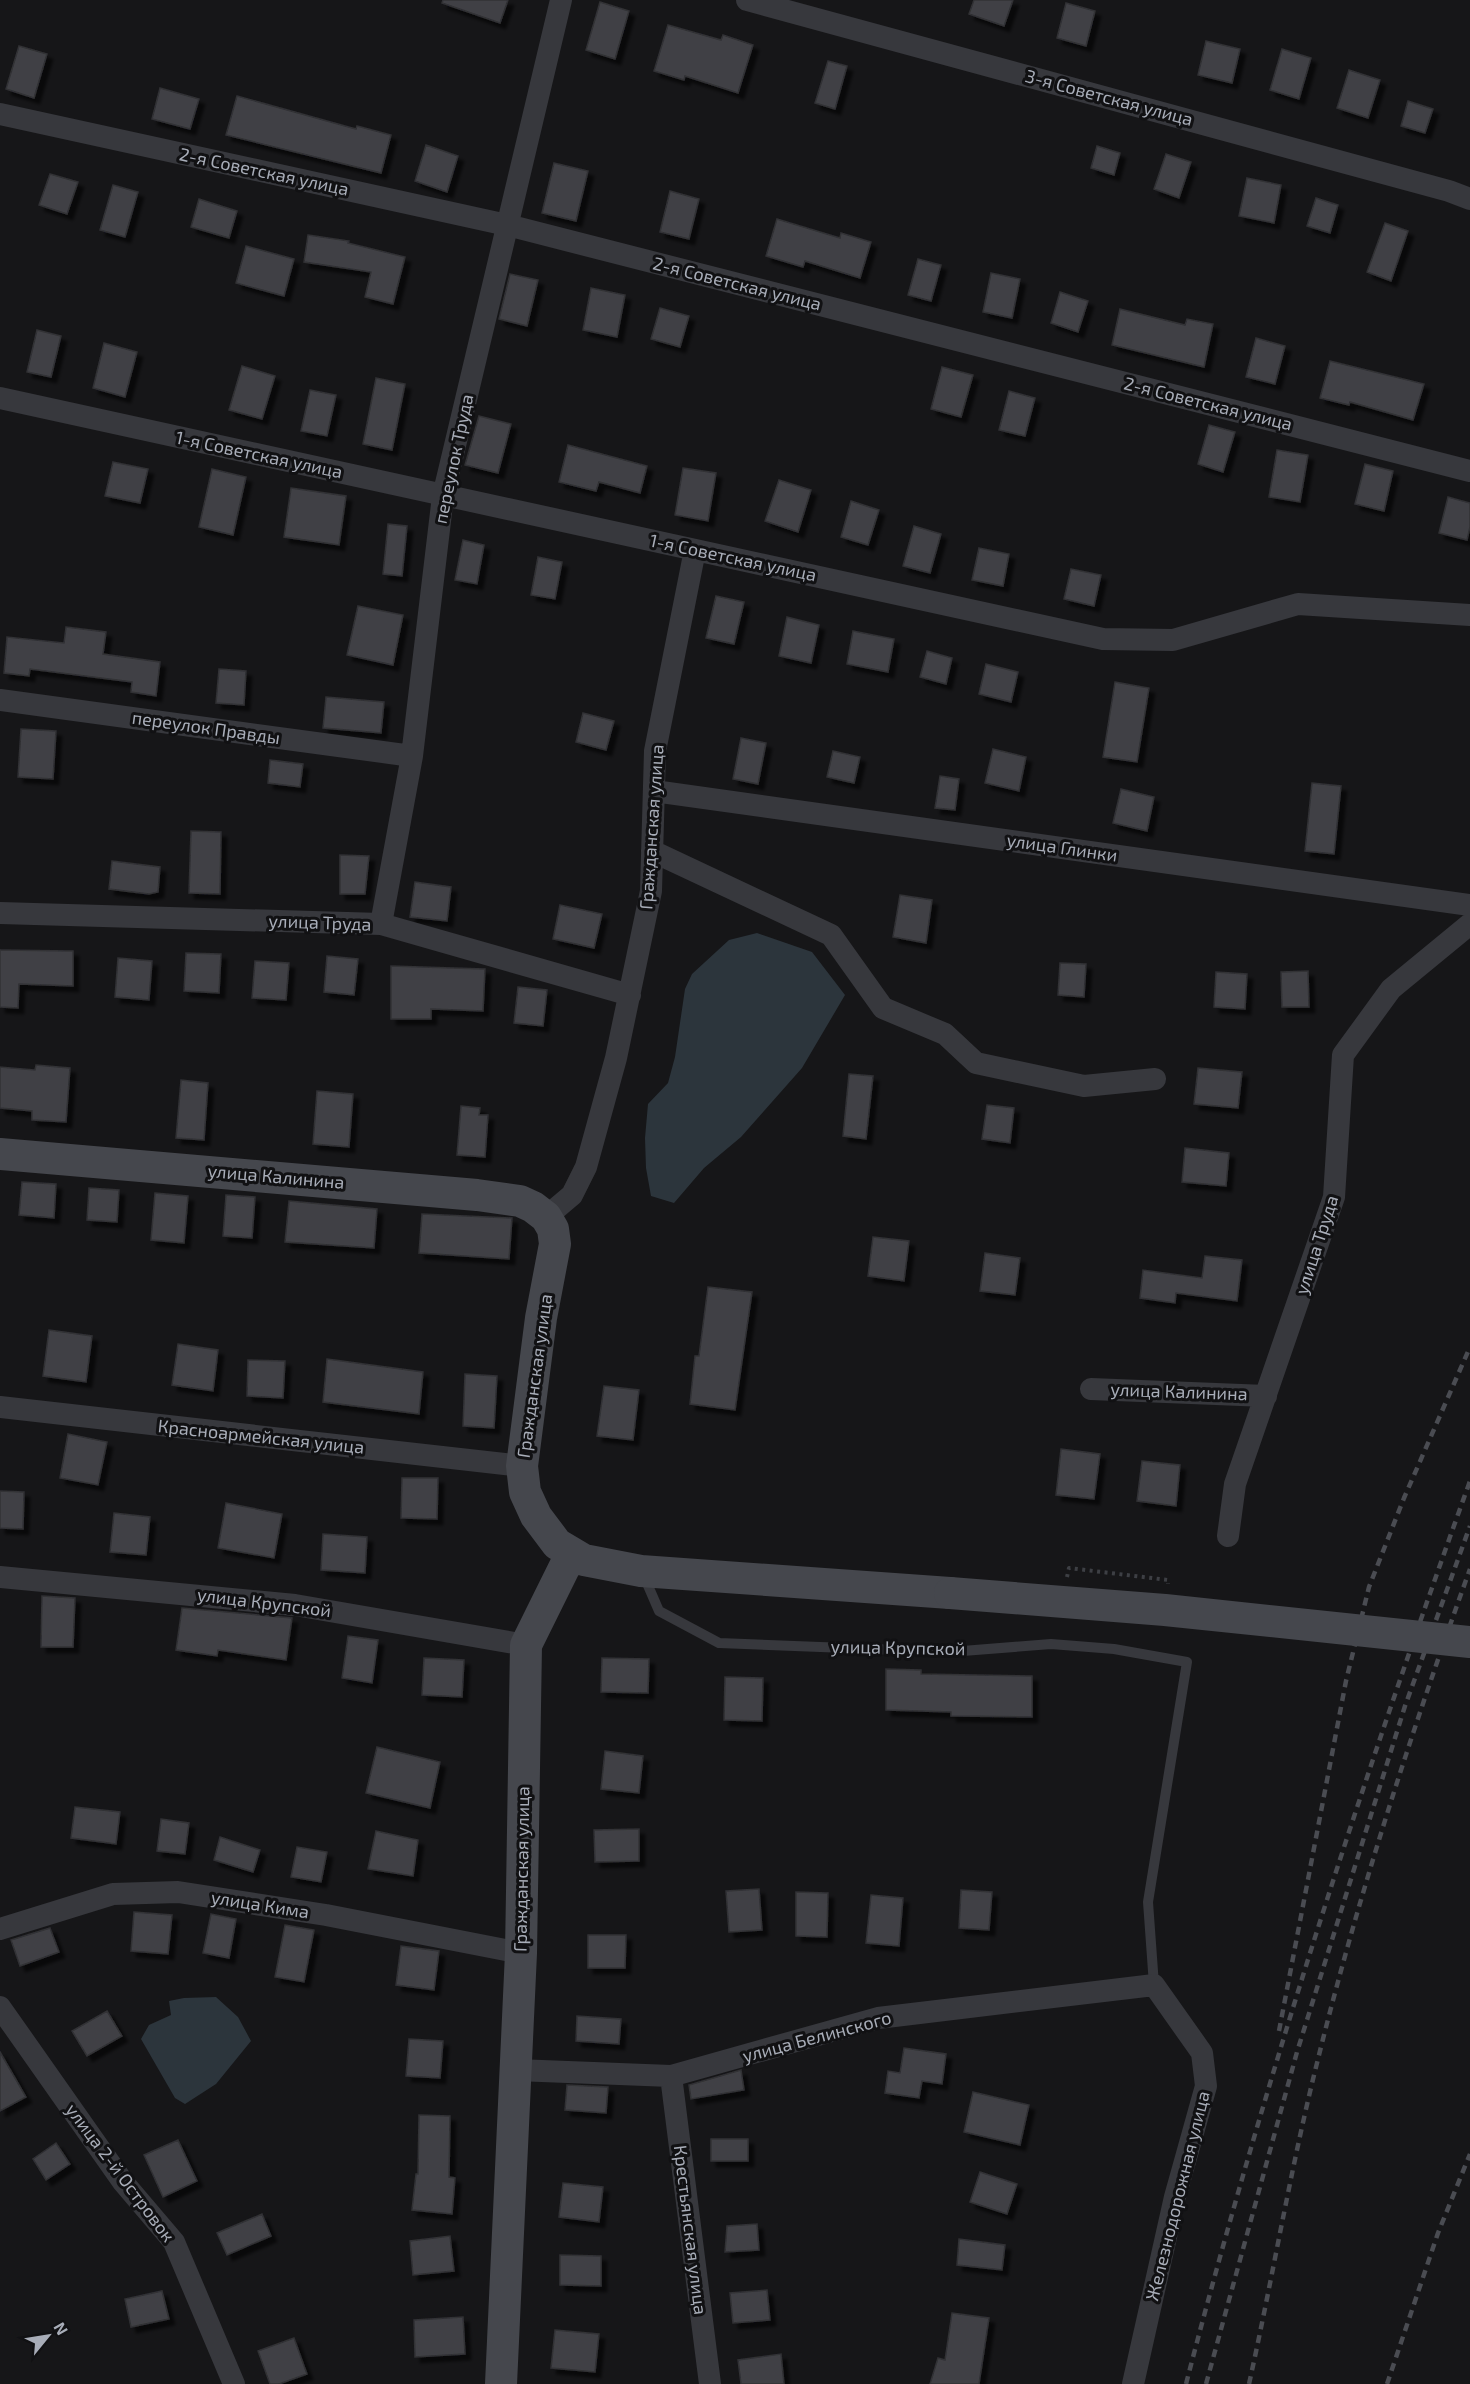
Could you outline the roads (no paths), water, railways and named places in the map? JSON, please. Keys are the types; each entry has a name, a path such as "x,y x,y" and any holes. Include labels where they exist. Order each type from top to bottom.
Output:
{"main road":[{"name":"улица Калинина","path":"0,1154 477,1195 520,1201 546,1217"},
{"name":"Гражданская улица","path":"501,2384 521,1953 526,1645 571,1554 545,1532 536,1516 525,1492 522,1466 540,1318 555,1244 553,1229 546,1217"},
{"path":"571,1554 600,1565 641,1570 1165,1610 1470,1642"}],"street":[{"name":"переулок Труда","path":"381,924 412,756 443,496 561,0"},
{"name":"3-я Советская улица","path":"747,0 1449,191 1470,199"},
{"name":"2-я Советская улица","path":"0,114 507,225 1470,471"},
{"name":"1-я Советская улица","path":"0,398 1103,639 1173,640 1298,604 1470,615"},
{"name":"Гражданская улица","path":"546,1217 572,1195 586,1167 630,995 651,891 655,751 696,550"},
{"name":"переулок Правды","path":"0,700 412,756"},
{"name":"улица Глинки","path":"654,791 1470,905"},
{"path":"652,851 831,935 883,1008 945,1034 976,1063 1084,1086 1155,1079"},
{"name":"улица Труда","path":"0,913 381,924 630,995"},
{"name":"улица Труда","path":"1228,1536 1235,1484 1334,1197 1343,1055 1391,989 1470,924"},
{"name":"улица Калинина","path":"1091,1389 1266,1396"},
{"name":"Красноармейская улица","path":"0,1407 522,1466"},
{"name":"улица Крупской","path":"0,1577 149,1589 295,1605 526,1645"},
{"name":"улица Кима","path":"0,1929 113,1894 178,1892 326,1915 521,1953"},
{"name":"улица Белинского","path":"516,2070 671,2076 878,2018 1154,1986"},
{"name":"Железнодорожная улица","path":"1134,2384 1175,2197 1206,2086 1202,2053 1154,1986"},
{"name":"улица 2-й Островок","path":"0,2007 123,2182 174,2242 234,2384"},
{"name":"Крестьянская улица","path":"671,2076 710,2384"}],"lane":[{"name":"улица Крупской","path":"641,1570 659,1611 719,1643 950,1652 1051,1644 1114,1649 1187,1662 1148,1902 1154,1986"}],"railway":[{"path":"1279,2031 1346,1681 1369,1587 1404,1498 1470,1347"},
{"path":"1186,2384 1216,2270 1282,2043 1354,1817 1470,1481"},
{"path":"1206,2384 1297,2052 1405,1706 1470,1526"},
{"path":"1249,2384 1299,2140 1334,1997 1388,1812 1470,1569"},
{"path":"1387,2384 1438,2233 1470,2154"}]}
